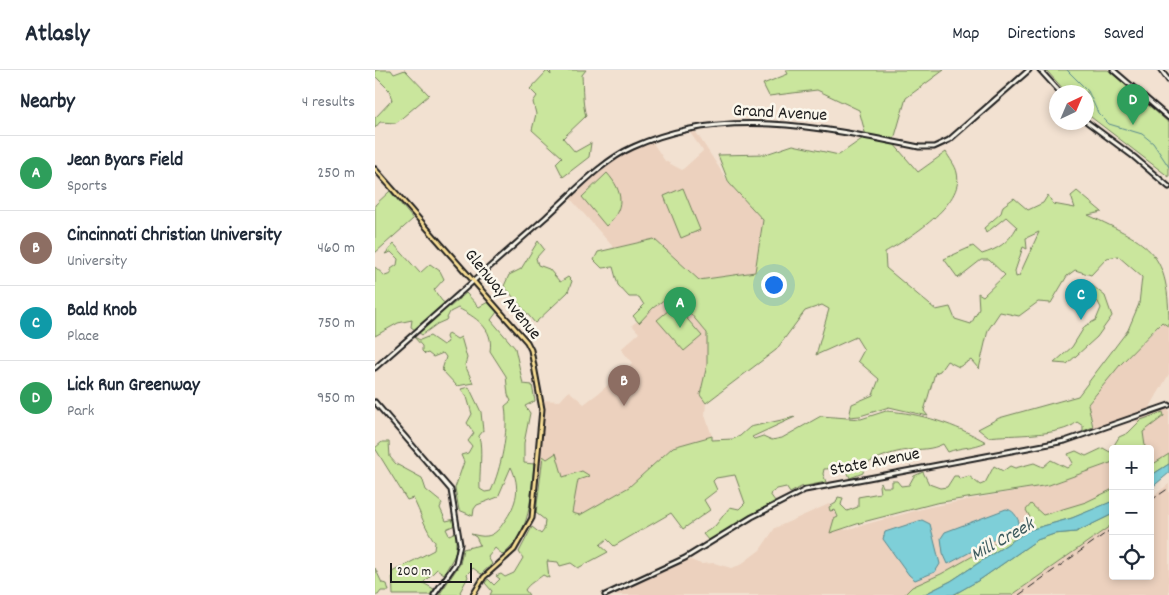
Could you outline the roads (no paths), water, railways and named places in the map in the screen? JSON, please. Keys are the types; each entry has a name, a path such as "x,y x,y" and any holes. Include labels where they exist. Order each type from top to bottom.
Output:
{"main road":[{"name":"Grand Avenue","path":"375,368 610,161 643,142 697,128 769,124 832,130 919,147 935,147 949,140 1029,70"},
{"path":"1040,70 1054,85"},
{"path":"1113,70 1169,118"},
{"path":"1161,70 1169,81"},
{"path":"1094,127 1134,157 1169,187"},
{"name":"Glenway Avenue","path":"375,169 530,346 542,409 531,521 514,550 484,577 473,595"},
{"path":"375,402 451,490 460,544 456,563 434,595"},
{"name":"State Avenue","path":"605,595 685,558 752,517 805,490 1065,441 1169,405"}],"water":[{"path":"1169,464 1169,473 1154,486 1154,473"},
{"path":"1109,503 1109,516 1076,532 1054,534 1037,540 981,579 953,595 923,595 951,581 1029,530 1072,518"},
{"path":"1006,509 1017,517 1019,522 1017,527 948,564 943,553 941,538 945,532"},
{"path":"922,520 930,524 940,564 935,572 915,580 909,575 883,539 885,532"}],"waterway":[{"path":"1067,70 1088,91 1098,113 1109,124 1142,134 1153,143 1169,167"}],"railway":[{"path":"1154,498 1169,488"},
{"path":"1019,595 1109,531"}],"place":[{"name":"Lick Run Greenway","path":"1133,125"},
{"name":"Bald Knob","path":"1081,320"},
{"name":"Jean Byars Field","path":"680,328"},
{"name":"Cincinnati Christian University","path":"624,406"}],"water label":[{"name":"Mill Creek","path":"1003,541"}]}
